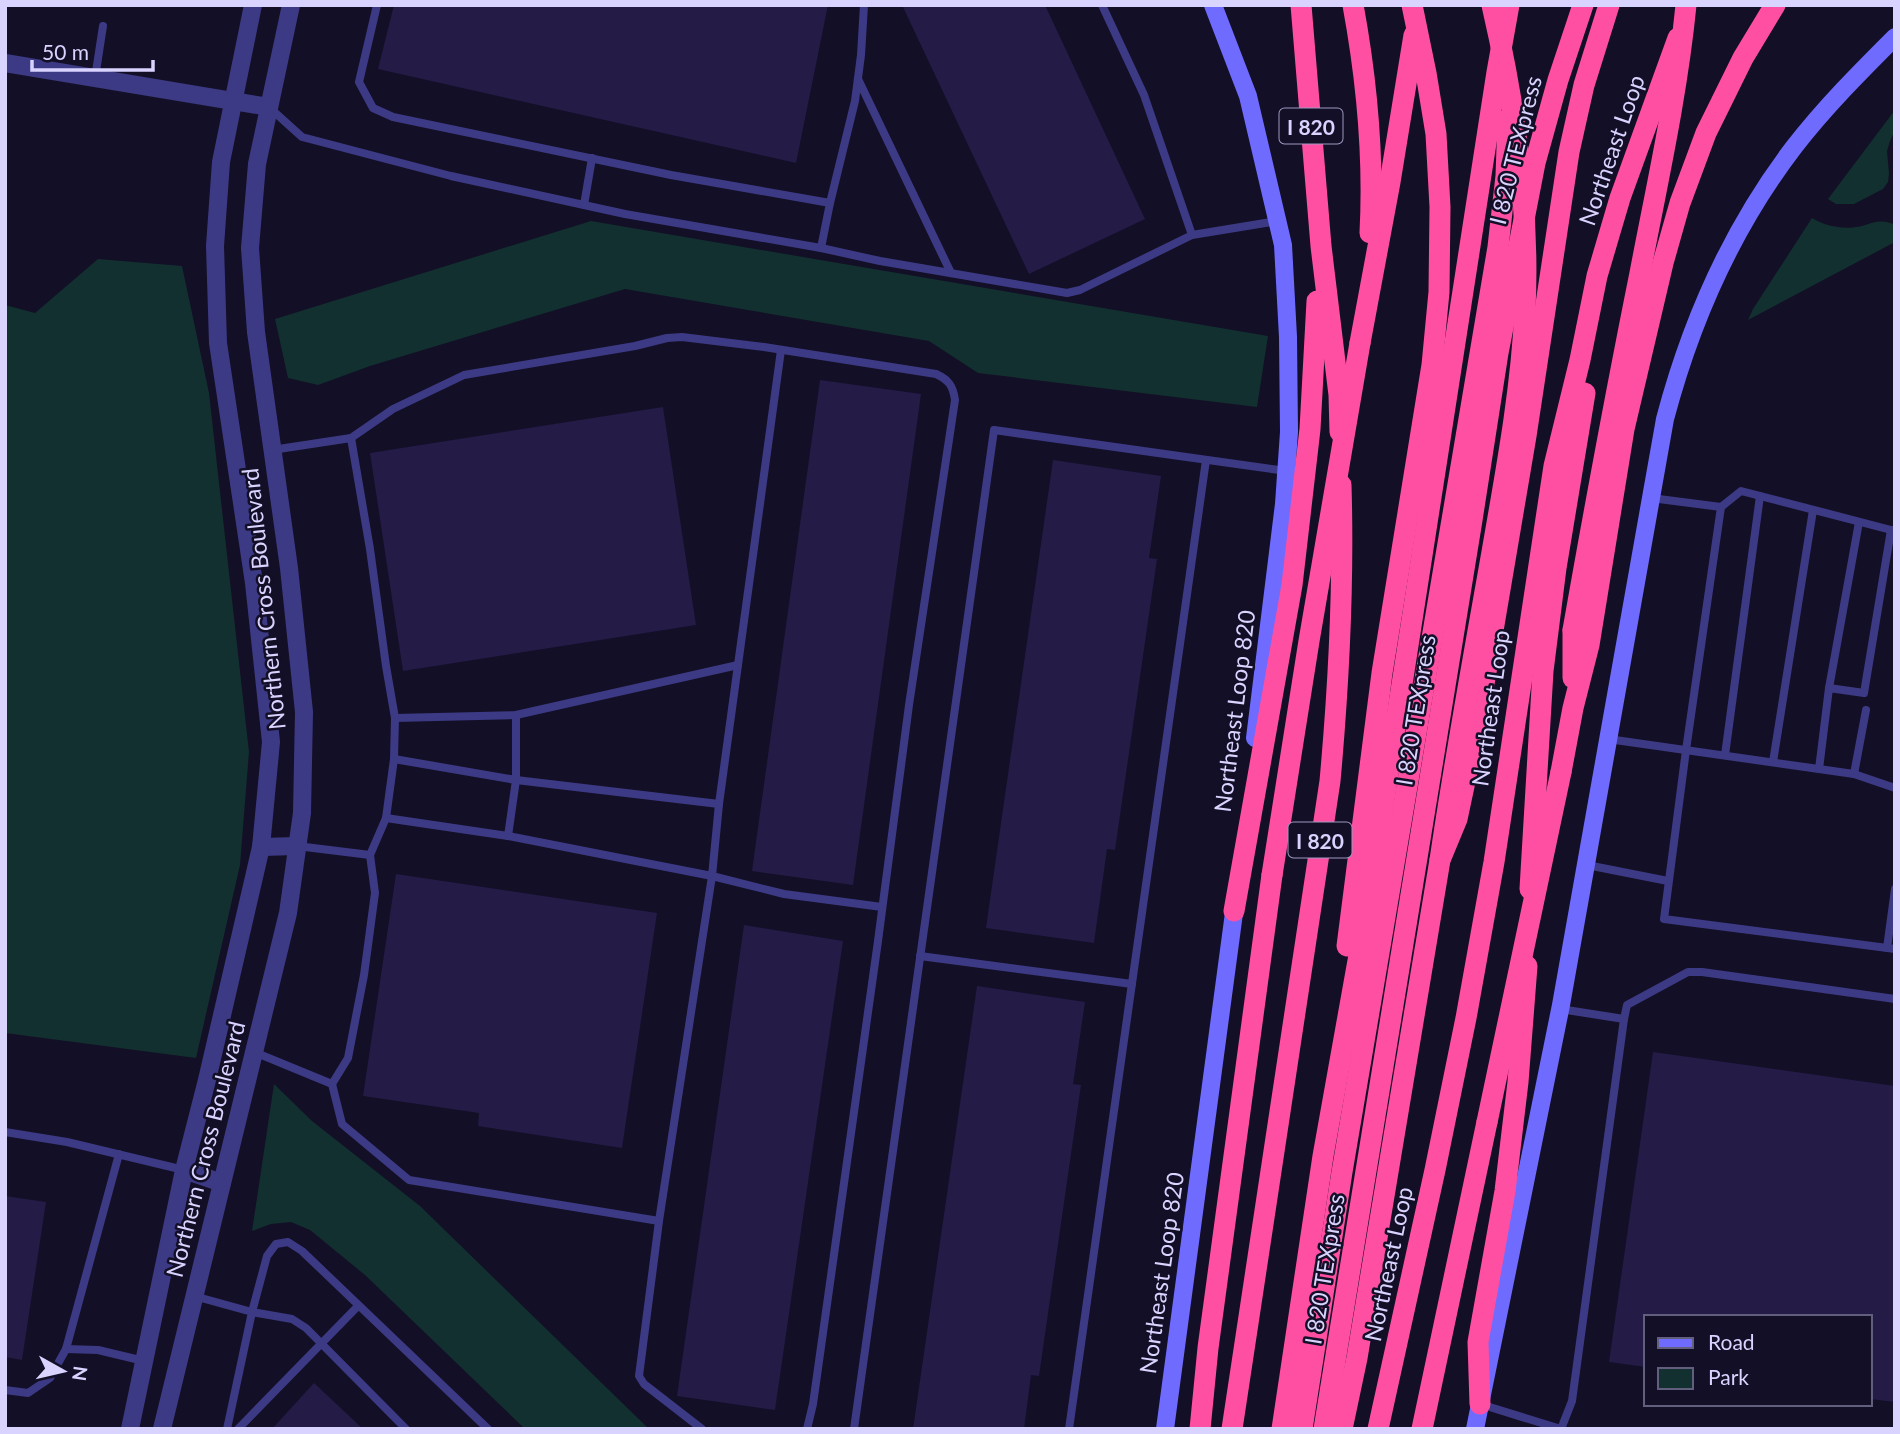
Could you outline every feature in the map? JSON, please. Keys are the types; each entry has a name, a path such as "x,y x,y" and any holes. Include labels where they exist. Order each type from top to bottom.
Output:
{"highway":[{"name":"I 820","path":"1232,1429 1329,781 1337,700 1343,547 1339,395 1321,246 1301,5"},
{"path":"1353,5 1365,75 1372,167 1369,260 1360,343"},
{"path":"1323,1156 1382,673 1432,365 1438,304 1440,207 1436,134 1412,5"},
{"path":"1200,1429 1210,1335 1272,876 1419,5"},
{"path":"1342,1429 1359,1344 1453,771 1513,433 1522,358 1526,262 1520,169 1507,73 1492,5"},
{"path":"1282,1429 1323,1156 1366,916 1495,85 1510,5"},
{"name":"I 820 TEXpress","path":"1302,1429 1346,1144 1498,247 1506,176 1512,26 1510,5"},
{"name":"I 820 TEXpress","path":"1324,1429 1498,353 1535,163 1558,79 1583,5"},
{"path":"1440,860 1457,819 1477,725 1576,119 1609,5"},
{"path":"1573,708 1573,629 1612,413 1670,123 1688,5"},
{"name":"Northeast Loop","path":"1378,1429 1468,1005 1494,862 1554,466 1597,276 1620,198 1688,5"},
{"path":"1422,1429 1573,708 1589,645 1624,429 1663,263 1680,203 1706,133 1742,58 1775,5"},
{"path":"1234,911 1268,732 1294,573 1310,429 1321,246"},
{"path":"1480,1404 1478,1342 1506,1191 1519,1068 1543,671 1556,568 1586,386 1580,360"}],"main road":[{"name":"Northeast Loop 820","path":"1165,1429 1234,911 1282,517 1289,432 1289,337 1283,245 1248,96 1213,5"},
{"path":"1475,1429 1560,1009 1665,419 1678,372 1702,305 1724,257 1772,177 1813,123 1895,37"}],"street":[{"name":"Northern Cross Boulevard","path":"130,1429 184,1170 261,846 271,742 254,583 218,343 215,246 221,162 253,5"},
{"name":"Northern Cross Boulevard","path":"162,1429 288,913 302,813 304,712 289,568 256,332 250,247 257,163 291,5"},
{"path":"5,63 269,107"},
{"path":"261,846 297,846"},
{"path":"184,1170 222,1183"}],"lane":[{"path":"377,5 359,82 373,108 393,117 671,175 830,203"},
{"path":"821,248 855,101 864,5"},
{"path":"1102,5 1144,95 1192,235"},
{"path":"94,78 103,26"},
{"path":"858,79 951,273"},
{"path":"269,107 302,137 451,176 625,214 1067,293 1080,290 1192,235 1277,221"},
{"path":"584,205 592,158"},
{"path":"272,450 351,438 393,409 464,375 635,346 667,338 682,337 781,350 936,374 947,379 953,388 954,400 909,705 813,1404 807,1429"},
{"path":"702,1429 644,1384 639,1376 659,1221 712,876 719,804 781,350"},
{"path":"854,1429 994,430 1286,471"},
{"path":"351,438 395,718 394,759 386,818 370,855 375,893 364,975 348,1058 332,1084 342,1124 410,1180 659,1221"},
{"path":"1069,1429 1206,460"},
{"path":"1829,688 1864,693 1893,530 1741,491 1721,507 1664,919 1891,948 1895,889"},
{"path":"1725,755 1760,496"},
{"path":"1651,498 1721,507"},
{"path":"1773,762 1813,510"},
{"path":"1819,769 1829,688 1859,522"},
{"path":"395,718 516,715 738,665"},
{"path":"1854,774 1866,710"},
{"path":"508,836 516,780 516,715"},
{"path":"1608,739 1854,774 1895,788"},
{"path":"394,759 516,780 719,804"},
{"path":"386,818 508,836 712,876 784,894 882,908"},
{"path":"297,846 370,855"},
{"path":"1587,865 1668,881"},
{"path":"920,956 1132,984"},
{"path":"1480,1404 1561,1429 1572,1401 1627,1005 1688,972 1895,999"},
{"path":"1560,1009 1624,1019"},
{"path":"254,1052 332,1084"},
{"path":"5,1132 67,1142 184,1170"},
{"path":"5,1390 28,1393 50,1378 66,1349 119,1154"},
{"path":"227,1429 267,1256 276,1244 288,1242 302,1251 488,1429"},
{"path":"194,1296 252,1312 292,1319 306,1328 406,1429"},
{"path":"238,1429 358,1306"},
{"path":"66,1349 98,1350 144,1361"}],"green space":[{"path":"1895,110 1895,130 1887,151 1888,182 1883,189 1854,204 1836,204 1828,199"},
{"path":"1812,218 1843,228 1878,222 1890,223 1895,225 1895,242 1748,320 1753,309"},
{"path":"591,221 1268,336 1257,407 978,373 929,341 625,289 370,366 318,385 288,378 275,319"},
{"path":"98,259 182,266 209,393 249,752 240,865 196,1058 5,1033 5,305 35,313"},
{"path":"274,1084 312,1121 420,1206 649,1429 525,1429 365,1275 310,1230 291,1222 271,1224 252,1231"}],"building":[{"path":"394,5 828,5 796,163 378,69"},
{"path":"902,5 1045,5 1145,219 1029,274"},
{"path":"820,380 921,394 853,885 752,871"},
{"path":"663,407 696,625 403,671 370,453"},
{"path":"1053,460 1161,476 1149,558 1157,559 1115,850 1107,849 1094,943 986,928"},
{"path":"396,874 657,913 622,1148 478,1126 479,1113 363,1096"},
{"path":"744,925 843,941 775,1410 677,1396"},
{"path":"977,986 1085,1002 1073,1084 1081,1085 1039,1376 1031,1375 1024,1429 913,1429"},
{"path":"1653,1052 1895,1086 1895,1402 1872,1399 1872,1315 1644,1315 1644,1367 1609,1362"},
{"path":"5,1196 46,1202 22,1360 5,1357"},
{"path":"314,1383 363,1429 272,1429"}]}
